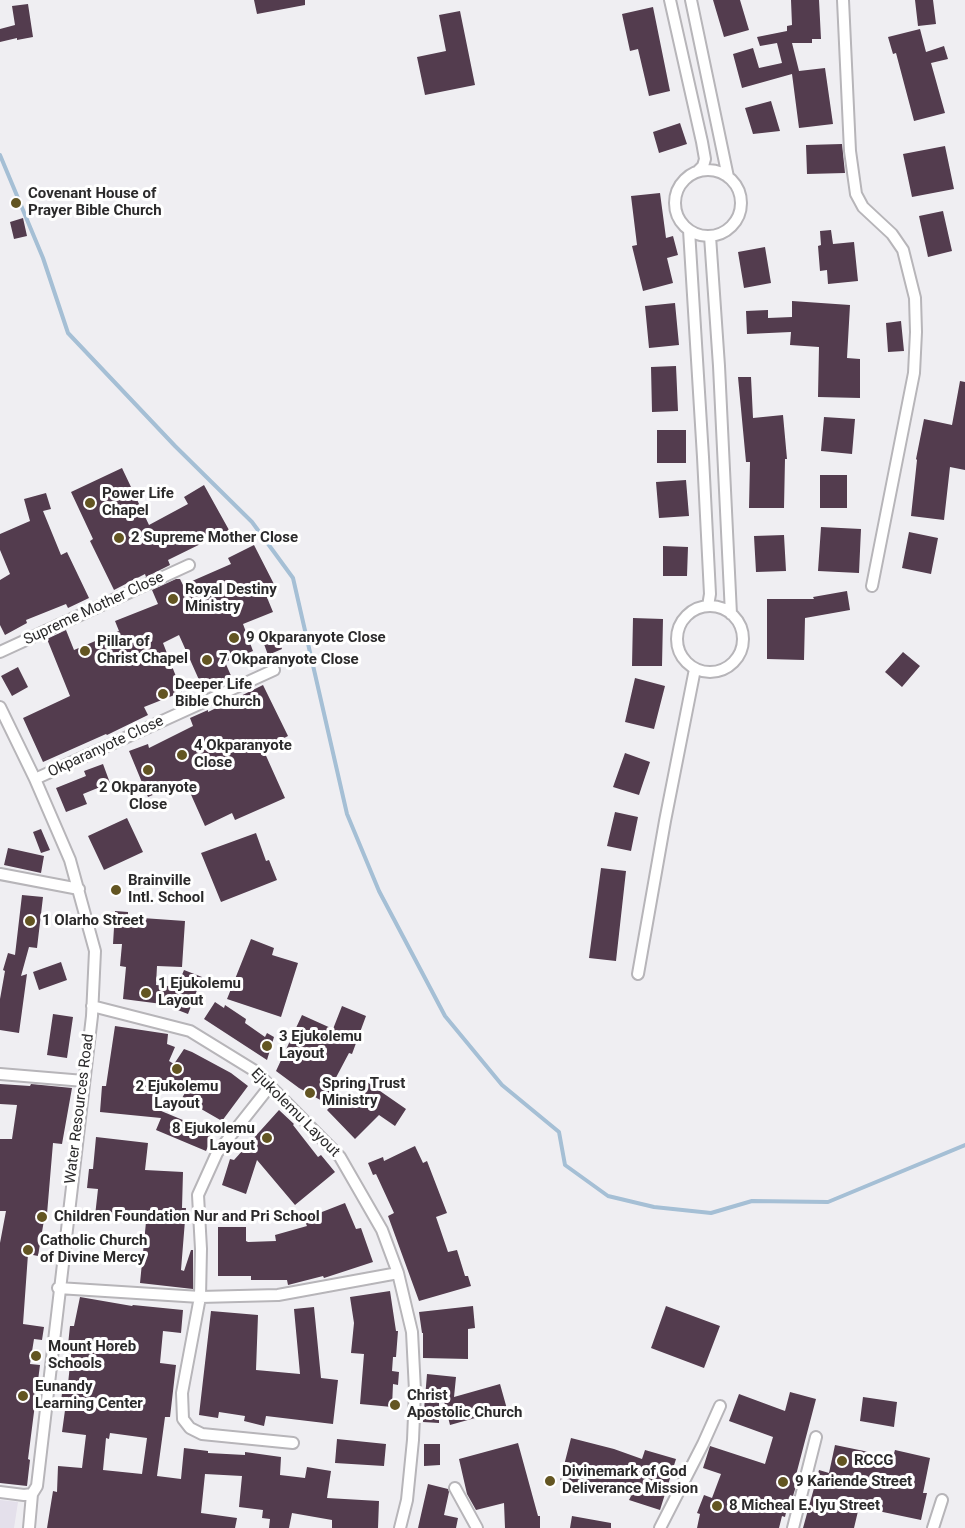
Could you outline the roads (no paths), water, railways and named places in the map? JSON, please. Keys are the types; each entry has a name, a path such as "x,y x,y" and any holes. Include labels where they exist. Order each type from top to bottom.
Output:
{"street":[{"path":"670,0 705,159 704,166 681,183 675,203 677,213 689,230 710,236 721,233 737,218 740,196 728,177 719,172 698,171"},
{"path":"691,0 728,177"},
{"path":"843,0 850,151 856,194 863,207 892,234 903,250 915,298 914,373 873,586"},
{"path":"675,24 695,20"},
{"path":"680,46 700,43"},
{"path":"689,230 710,594 708,606"},
{"path":"710,236 731,614"},
{"path":"695,340 717,339"},
{"path":"697,367 719,366"},
{"path":"703,457 723,457"},
{"path":"704,483 724,482"},
{"name":"Supreme Mother Close","path":"0,652 189,565"},
{"path":"708,606 721,608 731,614 739,623 743,634 738,657 730,666 719,671 707,672 696,669 679,651 677,639 680,626 686,616 696,609 708,606"},
{"path":"638,974 665,821 696,669"},
{"name":"Okparanyote Close","path":"35,779 274,670"},
{"name":"Water Resources Road","path":"0,707 35,779 70,860 95,951 84,1081 58,1288 37,1486 32,1494 29,1528"},
{"path":"0,874 79,889"},
{"name":"Ejukolemu Layout","path":"92,1006 190,1031 255,1071 340,1157 382,1230 398,1273 412,1332 415,1391 407,1500 400,1528"},
{"path":"0,1074 84,1081"},
{"path":"270,1086 217,1153 198,1195 201,1249 200,1297 182,1393 183,1419 190,1428 202,1434 293,1443"},
{"path":"58,1288 200,1297 278,1295 398,1273"},
{"path":"660,1528 704,1444 720,1406"},
{"path":"793,1528 816,1437"},
{"path":"455,1488 477,1528"},
{"path":"0,1492 32,1494"},
{"path":"933,1528 942,1500"}],"waterway":[{"path":"0,155 43,258 68,333 175,446 252,522 293,578 347,814 379,891 445,1016 502,1085 559,1132 565,1165 608,1196 654,1207 711,1213 752,1201 828,1202 965,1145"}],"place":[{"name":"Covenant House of Prayer Bible Church","path":"16,203"},
{"name":"Power Life Chapel","path":"90,503"},
{"name":"2 Supreme Mother Close","path":"119,538"},
{"name":"Royal Destiny Ministry","path":"173,599"},
{"name":"9 Okparanyote Close","path":"234,638"},
{"name":"Pillar of Christ Chapel","path":"85,651"},
{"name":"7 Okparanyote Close","path":"207,660"},
{"name":"Deeper Life Bible Church","path":"163,694"},
{"name":"4 Okparanyote Close","path":"182,755"},
{"name":"2 Okparanyote Close","path":"148,770"},
{"name":"Brainville Intl. School","path":"116,890"},
{"name":"1 Olarho Street","path":"30,921"},
{"name":"1 Ejukolemu Layout","path":"146,993"},
{"name":"3 Ejukolemu Layout","path":"267,1046"},
{"name":"2 Ejukolemu Layout","path":"177,1069"},
{"name":"Spring Trust Ministry","path":"310,1093"},
{"name":"8 Ejukolemu Layout","path":"267,1138"},
{"name":"Children Foundation Nur and Pri School","path":"42,1217"},
{"name":"Catholic Church of Divine Mercy","path":"28,1250"},
{"name":"Mount Horeb Schools","path":"36,1356"},
{"name":"Eunandy Learning Center","path":"23,1396"},
{"name":"Christ Apostolic Church","path":"395,1405"},
{"name":"RCCG","path":"842,1461"},
{"name":"Divinemark of God Deliverance Mission","path":"550,1481"},
{"name":"9 Kariende Street","path":"783,1482"},
{"name":"8 Micheal E. Iyu Street","path":"717,1506"}]}
